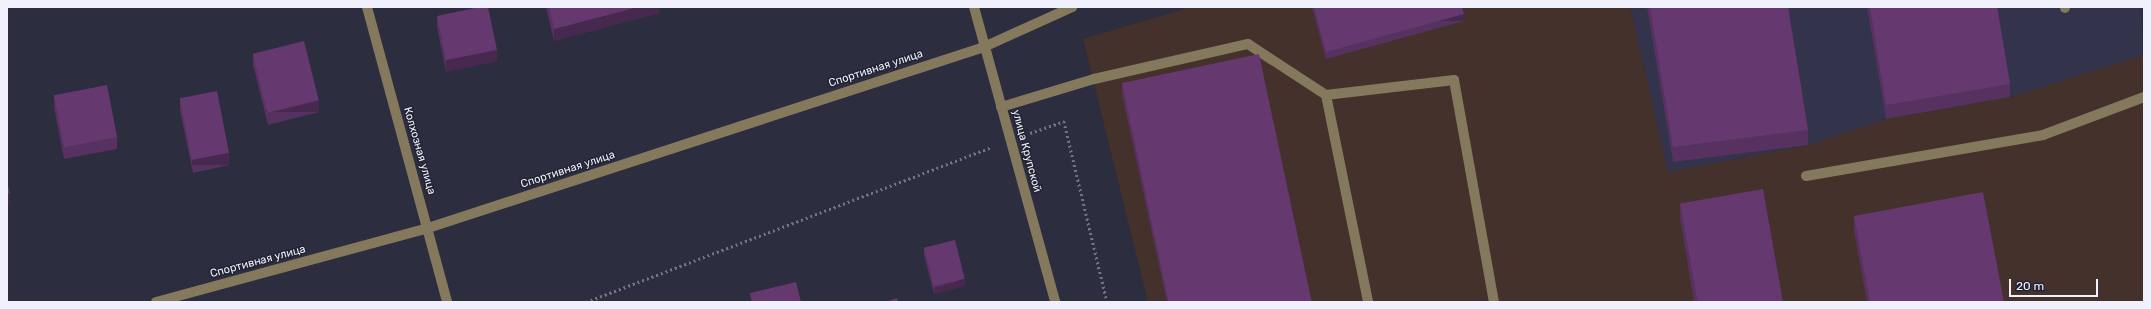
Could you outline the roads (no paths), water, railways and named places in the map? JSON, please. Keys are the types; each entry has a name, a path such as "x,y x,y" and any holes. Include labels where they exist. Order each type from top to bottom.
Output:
{"street":[{"name":"Колхозная улица","path":"367,7 447,302"},
{"name":"улица Крупской","path":"974,7 1055,302"},
{"name":"Спортивная улица","path":"156,302 428,228 984,47 1072,7"},
{"path":"1001,107 1094,79 1248,44 1326,95 1454,80 1494,302"},
{"path":"1326,95 1368,302"},
{"path":"1806,176 2043,135 2144,97"}]}
